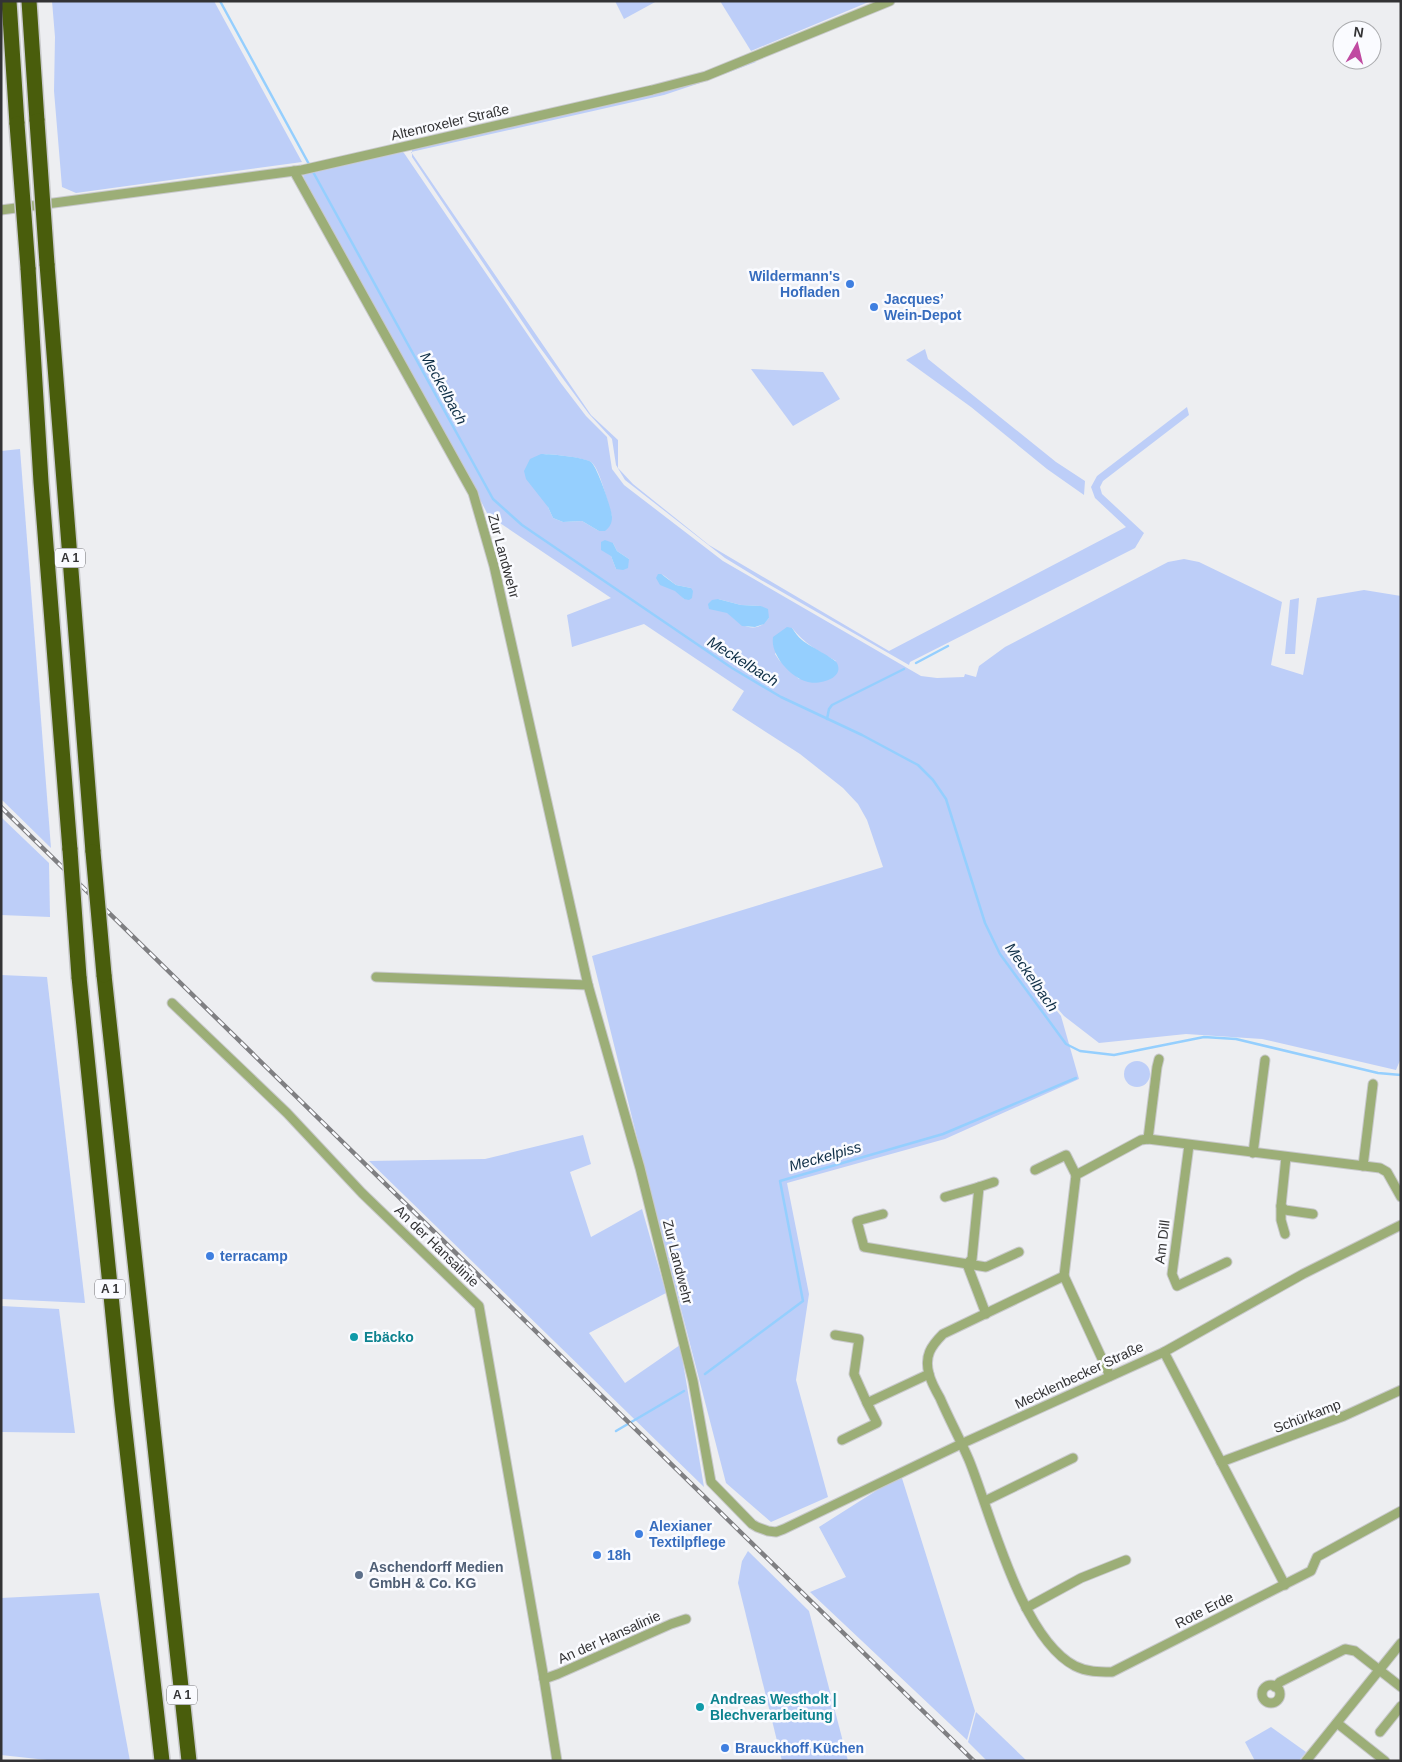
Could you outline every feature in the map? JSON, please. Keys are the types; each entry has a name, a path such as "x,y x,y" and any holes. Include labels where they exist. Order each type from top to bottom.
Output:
{"highway":[{"name":"A 1","path":"10,1 41,482 79,977 122,1406 162,1761"},
{"name":"A 1","path":"30,1 37,120 104,975 189,1758"}],"street":[{"name":"Altenroxeler Straße","path":"1,210 298,171 652,90 706,76 890,1"},
{"name":"Zur Landwehr","path":"298,171 473,493 494,566 588,985 640,1168 690,1365 711,1482 752,1524 761,1529"},
{"path":"376,977 588,985"},
{"name":"An der Hansalinie","path":"172,1003 287,1112 362,1193 479,1306 557,1761"},
{"path":"1148,1139 1159,1059"},
{"path":"1253,1153 1265,1060"},
{"path":"1363,1166 1373,1084"},
{"path":"1076,1175 1141,1140 1148,1139 1380,1168 1387,1172 1401,1197"},
{"name":"Am Dill","path":"1189,1145 1172,1274 1178,1286 1228,1262"},
{"path":"1035,1170 1066,1155 1076,1175 1064,1276 1110,1376"},
{"path":"1285,1234 1281,1220 1281,1206 1286,1157"},
{"path":"945,1197 994,1182"},
{"path":"967,1264 972,1259 979,1187"},
{"path":"1281,1206 1285,1210 1313,1214"},
{"path":"883,1214 856,1221 864,1247 986,1267 1019,1252"},
{"name":"Mecklenbecker Straße","path":"761,1529 776,1532 784,1529 961,1444 1164,1352 1304,1274 1401,1225"},
{"path":"967,1264 986,1314"},
{"path":"961,1444 929,1374 928,1357 932,1345 943,1334 1064,1276"},
{"path":"835,1336 859,1339 854,1374 877,1423 842,1440"},
{"path":"1164,1352 1285,1585"},
{"path":"868,1402 929,1374"},
{"name":"Schürkamp","path":"1221,1462 1344,1416 1401,1390"},
{"name":"Rote Erde","path":"961,1444 985,1501 1012,1578 1039,1630 1057,1652 1074,1665 1096,1672 1112,1672 1285,1585 1311,1570 1317,1557 1401,1511"},
{"path":"985,1501 1073,1458"},
{"path":"1026,1608 1080,1578 1126,1560"},
{"name":"An der Hansalinie","path":"544,1679 686,1619"},
{"path":"1306,1761 1401,1643"},
{"path":"1275,1687 1280,1682 1344,1650 1355,1651 1401,1687"},
{"path":"1380,1732 1401,1706"},
{"path":"1337,1723 1385,1761"}],"shaded area":[{"path":"52,1 214,1 302,162 76,193 62,187 54,91 55,37"},
{"path":"615,1 657,1 624,19"},
{"path":"720,1 871,1 751,51"},
{"path":"753,61 756,62 664,95 412,152 412,147"},
{"path":"400,150 404,153 560,382 586,416 607,437 612,469 624,485 723,561 921,676 937,678 964,677 965,674 976,677 979,666 1005,647 1168,562 1184,559 1199,562 1282,602 1271,665 1303,675 1317,598 1364,590 1401,596 1401,1058 1396,1070 1262,1039 1186,1034 1099,1043 1064,1016 1014,958 1061,1016 1079,1079 945,1139 787,1183 809,1294 796,1380 828,1497 771,1522 726,1483 592,956 883,867 867,820 858,804 843,788 800,754 732,710 744,691 644,624 572,647 567,615 611,598 488,515 465,470 306,184 303,175 306,172","holes":["541,454 574,457 591,462 598,471 612,516 599,531 582,521 563,522 553,518 548,507","613,543 617,551 629,559 616,569 611,556","662,574 676,585 691,588 684,599","718,599 741,605 761,606 769,618 762,625 748,627 740,624","792,628 812,647 836,661 799,679 775,654"]},
{"path":"412,153 591,415 618,440 618,468 633,484 709,545 889,651 1126,527 1095,498 1091,487 1097,476 1187,407 1189,415 1103,481 1100,487 1102,494 1144,533 1135,548 910,662 909,665 725,558 625,480 616,465 612,439 589,414 536,342 412,157"},
{"path":"925,349 928,359 1056,462 1085,481 1084,495 1047,469 971,407 906,360"},
{"path":"751,369 823,372 840,399 793,426"},
{"path":"20,449 51,848 1,799 1,451"},
{"path":"541,454 575,457 587,460 594,465 612,517 611,523 605,531 599,531 582,521 563,522 553,518 548,507 526,479 524,471 530,459"},
{"path":"605,540 613,543 617,551 629,559 628,568 623,570 616,569 611,556 601,550 601,542"},
{"path":"658,574 661,574 676,585 691,588 693,591 692,598 689,600 684,599 675,591 660,585 656,578"},
{"path":"1299,598 1295,654 1285,654 1290,600"},
{"path":"718,599 741,605 761,606 768,609 769,618 764,624 755,627 742,626 727,613 709,609 708,604 712,600"},
{"path":"787,627 792,628 802,640 837,663 838,669 834,677 824,682 812,683 801,680 783,665 775,651 773,637"},
{"path":"1,817 49,863 50,917 1,915"},
{"path":"1,975 47,977 85,1303 1,1299"},
{"path":"1137,1061 1146,1065 1150,1074 1146,1083 1137,1087 1128,1083 1124,1074 1128,1065"},
{"path":"583,1135 591,1164 570,1172 591,1237 642,1209 666,1293 589,1333 625,1383 680,1345 704,1487 369,1161 485,1159"},
{"path":"1,1306 59,1309 75,1433 1,1432"},
{"path":"901,1475 975,1711 967,1740 810,1592 846,1577 819,1527"},
{"path":"748,1551 809,1611 848,1761 782,1761 738,1583 742,1561"},
{"path":"99,1593 130,1761 56,1761 1,1755 1,1598"},
{"path":"976,1712 1027,1761 987,1761 968,1742"},
{"path":"1271,1727 1306,1752 1299,1761 1255,1761 1245,1742"}],"waterway":[{"name":"Meckelbach","path":"220,1 310,166"},
{"name":"Meckelbach","path":"312,170 493,499 522,525 732,668 781,697 862,735 918,765 933,780 946,799 985,923 1000,954 1066,1044 1080,1051 1114,1055 1204,1037 1236,1039 1378,1073 1401,1075"},
{"path":"916,663 948,646"},
{"path":"827,719 832,705 904,669"},
{"name":"Meckelpiss","path":"705,1374 803,1301 780,1181 943,1134 1076,1078"},
{"name":"Meckelpiss","path":"616,1431 684,1391"}],"railway":[{"path":"1,807 974,1761"}],"place":[{"name":"Wildermann's Hofladen","path":"850,284"},
{"name":"Jacques’ Wein-Depot","path":"874,307"},
{"name":"terracamp","path":"210,1256"},
{"name":"Ebäcko","path":"354,1337"},
{"name":"Alexianer Textilpflege","path":"639,1534"},
{"name":"18h","path":"597,1555"},
{"name":"Aschendorff Medien GmbH & Co. KG","path":"359,1575"},
{"name":"Andreas Westholt | Blechverarbeitung","path":"700,1707"},
{"name":"Brauckhoff Küchen","path":"725,1748"}]}
